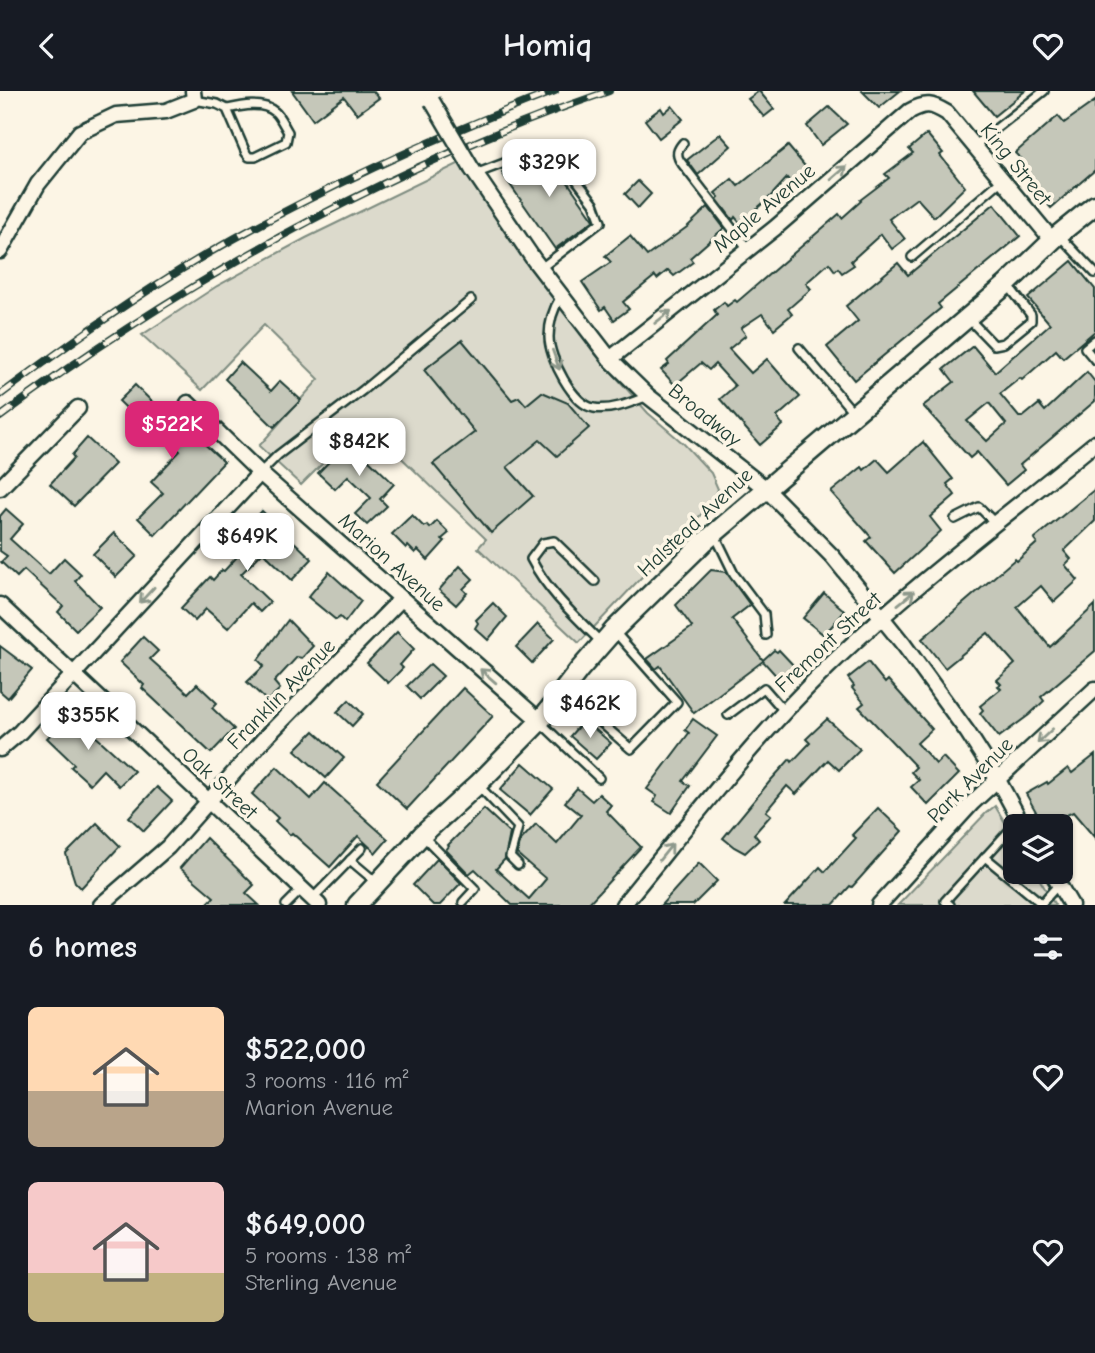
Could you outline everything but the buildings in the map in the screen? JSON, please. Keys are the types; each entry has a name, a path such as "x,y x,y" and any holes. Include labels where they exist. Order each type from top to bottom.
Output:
{"street":[{"path":"0,251 38,184 80,132 116,115 166,111 194,95"},
{"name":"Broadway","path":"429,96 473,172 540,268 610,359 648,396 765,488 832,557 882,618 960,722 998,780 1016,814"},
{"name":"Maple Avenue","path":"610,359 749,249 910,111 924,103 935,105 947,113"},
{"name":"King Street","path":"947,113 1056,238"},
{"name":"Halstead Avenue","path":"357,905 422,835 540,722 608,637 714,532 1007,284 1095,205"},
{"name":"Marion Avenue","path":"188,403 260,473 540,722"},
{"path":"0,488 78,408"},
{"name":"Fremont Street","path":"623,905 762,735 828,668 882,618 1095,443"},
{"path":"0,749 20,732 260,473"},
{"name":"Franklin Avenue","path":"101,905 168,847 263,740 401,599"},
{"name":"Oak Street","path":"0,605 311,898"},
{"name":"Park Avenue","path":"879,905 972,803 1095,689"},
{"path":"1059,884 1071,905"}],"lane":[{"path":"974,146 1044,91"},
{"path":"194,95 227,109 267,107 275,112 288,132 286,142 255,157 249,157 227,109"},
{"path":"682,143 677,156 680,161 749,249"},
{"path":"473,172 549,149 556,153 594,203 601,222 540,268"},
{"path":"912,257 1003,180"},
{"path":"1056,238 1095,273"},
{"path":"968,317 994,345 1004,343 1031,321 1029,312 1007,284"},
{"path":"561,296 552,310 549,339 558,367 574,395 593,408 625,405 648,396"},
{"path":"260,473 278,455 363,390 471,300"},
{"path":"1095,340 1085,348 1095,360"},
{"path":"799,348 853,413"},
{"path":"955,519 979,507 996,524"},
{"path":"714,532 734,573 764,614 766,635"},
{"path":"564,691 631,749 677,702 608,637 563,603 540,576 531,559 543,543 554,541 595,581"},
{"path":"728,715 764,688 785,712"},
{"path":"540,722 599,778"},
{"path":"478,784 518,827 510,857 518,865"},
{"path":"422,835 475,890 463,902"},
{"path":"950,905 945,901 1003,840"},
{"path":"286,905 311,898 362,848"},
{"path":"985,857 1040,904 1052,884"},
{"path":"350,860 377,883"}],"shaded area":[{"path":"462,162 592,350 648,413 684,444 711,473 718,489 713,502 579,643 478,548 486,539 364,422 301,485 259,446 319,379 264,325 202,390 142,335 217,286 306,238"},
{"path":"995,806 1003,819 1003,884 1042,884 1055,905 898,905"}],"railway":[{"path":"0,395 76,339 207,254 291,208 378,166 555,91"},
{"path":"0,417 143,318 292,230 448,154 609,91"}]}
